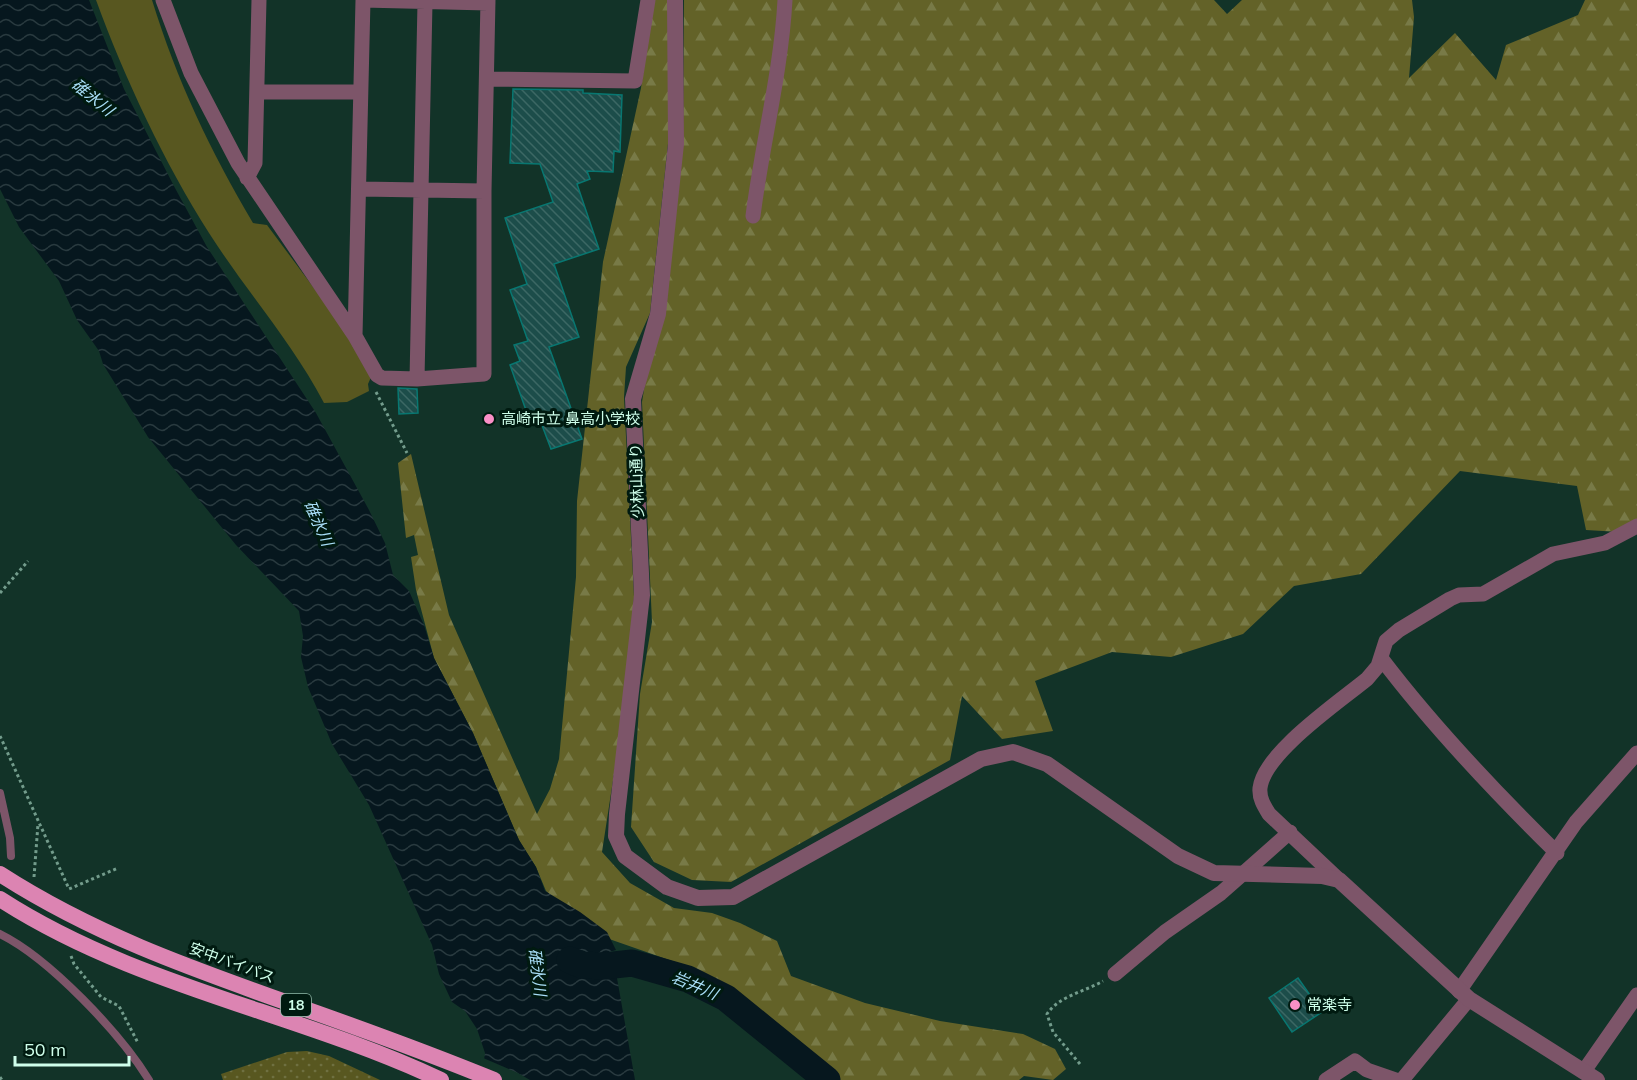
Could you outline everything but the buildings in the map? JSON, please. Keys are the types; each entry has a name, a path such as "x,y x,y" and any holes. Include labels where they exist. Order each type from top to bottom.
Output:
{"highway":[{"name":"安中バイパス","path":"0,874 61,912 174,961 404,1044 494,1080"},
{"name":"18","path":"0,899 55,932 114,960 185,988 398,1059 441,1080"}],"street":[{"path":"163,0 191,73 248,178 355,336 377,375 382,378 417,379 484,374 484,191 488,1 425,3 363,0 355,336"},
{"path":"248,178 255,163 259,0"},
{"path":"488,79 635,81 648,0"},
{"name":"少林山通り","path":"675,0 676,144 658,314 633,399 642,595 617,814 616,836 625,856 667,887 698,898 732,897 981,759 1013,752 1047,764 1178,856 1215,873 1243,873"},
{"path":"753,216 760,162 778,71 785,0"},
{"path":"417,379 423,189 425,3"},
{"path":"257,92 360,92"},
{"path":"360,189 484,191"},
{"path":"1637,526 1605,543 1553,554 1483,594 1460,595 1450,599 1399,630 1386,641 1381,658 1367,679 1272,760 1261,781 1260,796 1269,814 1464,995 1590,1075 1637,995"},
{"path":"1381,658 1417,705 1484,781 1557,853"},
{"path":"1402,1080 1464,995 1576,822 1637,753"},
{"path":"1114,974 1165,932 1204,907 1290,832"},
{"path":"1243,873 1322,876 1339,880"},
{"path":"1326,1080 1355,1061 1367,1070 1396,1080"}],"lane":[{"path":"0,793 10,838 11,856"},
{"path":"0,934 15,942 56,975 119,1040 147,1077"}],"path":[{"path":"377,375 372,384 406,453"},
{"path":"0,592 28,561"},
{"path":"0,736 69,889 118,868"},
{"path":"34,879 35,835 38,823"},
{"path":"71,955 74,964 101,997 119,1006 145,1061 147,1077"},
{"path":"1080,1064 1053,1032 1047,1014 1055,1002 1084,992 1114,974"}],"shaded area":[{"path":"96,0 152,0 184,87 237,196 253,223 267,225 331,311 372,375 368,384 369,391 347,402 324,403 298,359 209,233 177,178 132,89"},
{"path":"307,1051 329,1056 380,1080 223,1080 221,1074 287,1052"}],"green space":[{"path":"654,0 668,0 669,134 650,313 626,367 624,397 634,597 627,689 602,852 630,883 674,908 712,913 740,923 777,941 791,976 865,1003 940,1021 1023,1034 1055,1049 1066,1069 1053,1080 1024,1076 1019,1080 834,1080 745,1002 675,962 592,933 546,891 536,867 519,840 473,733 434,658 416,590 411,557 418,555 414,535 406,538 398,463 411,454 449,615 537,814 550,789 559,759 576,577 577,501 603,262 641,88"},
{"path":"684,0 1214,0 1227,14 1242,0 1412,0 1414,17 1409,78 1455,33 1496,80 1506,45 1578,15 1585,0 1637,0 1637,521 1620,532 1586,530 1577,486 1460,471 1361,574 1294,586 1243,634 1171,657 1112,652 1035,681 1053,731 1002,739 962,696 950,760 731,882 692,880 654,862 631,827 640,694 652,622 642,402 683,149"}],"water":[{"name":"碓氷川","path":"0,0 89,0 124,89 207,247 316,413 369,510 385,543 393,575 409,591 424,625 434,658 473,733 519,840 536,867 545,891 607,932 616,950 599,955 617,978 635,1080 481,1080 485,1053 477,1029 465,1011 452,1002 439,974 432,945 369,805 332,744 308,687 301,657 303,636 299,611 236,545 148,437 103,364 99,351 77,320 59,281 19,227 0,189"}],"pier":[{"path":"481,1057 518,1073 530,1080 478,1080"}],"waterway":[{"name":"岩井川","path":"570,960 582,965 605,966 632,963 688,979 726,998 827,1080"}],"place":[{"name":"高崎市立 鼻高小学校","path":"489,419"},
{"name":"常楽寺","path":"1295,1005"}]}
